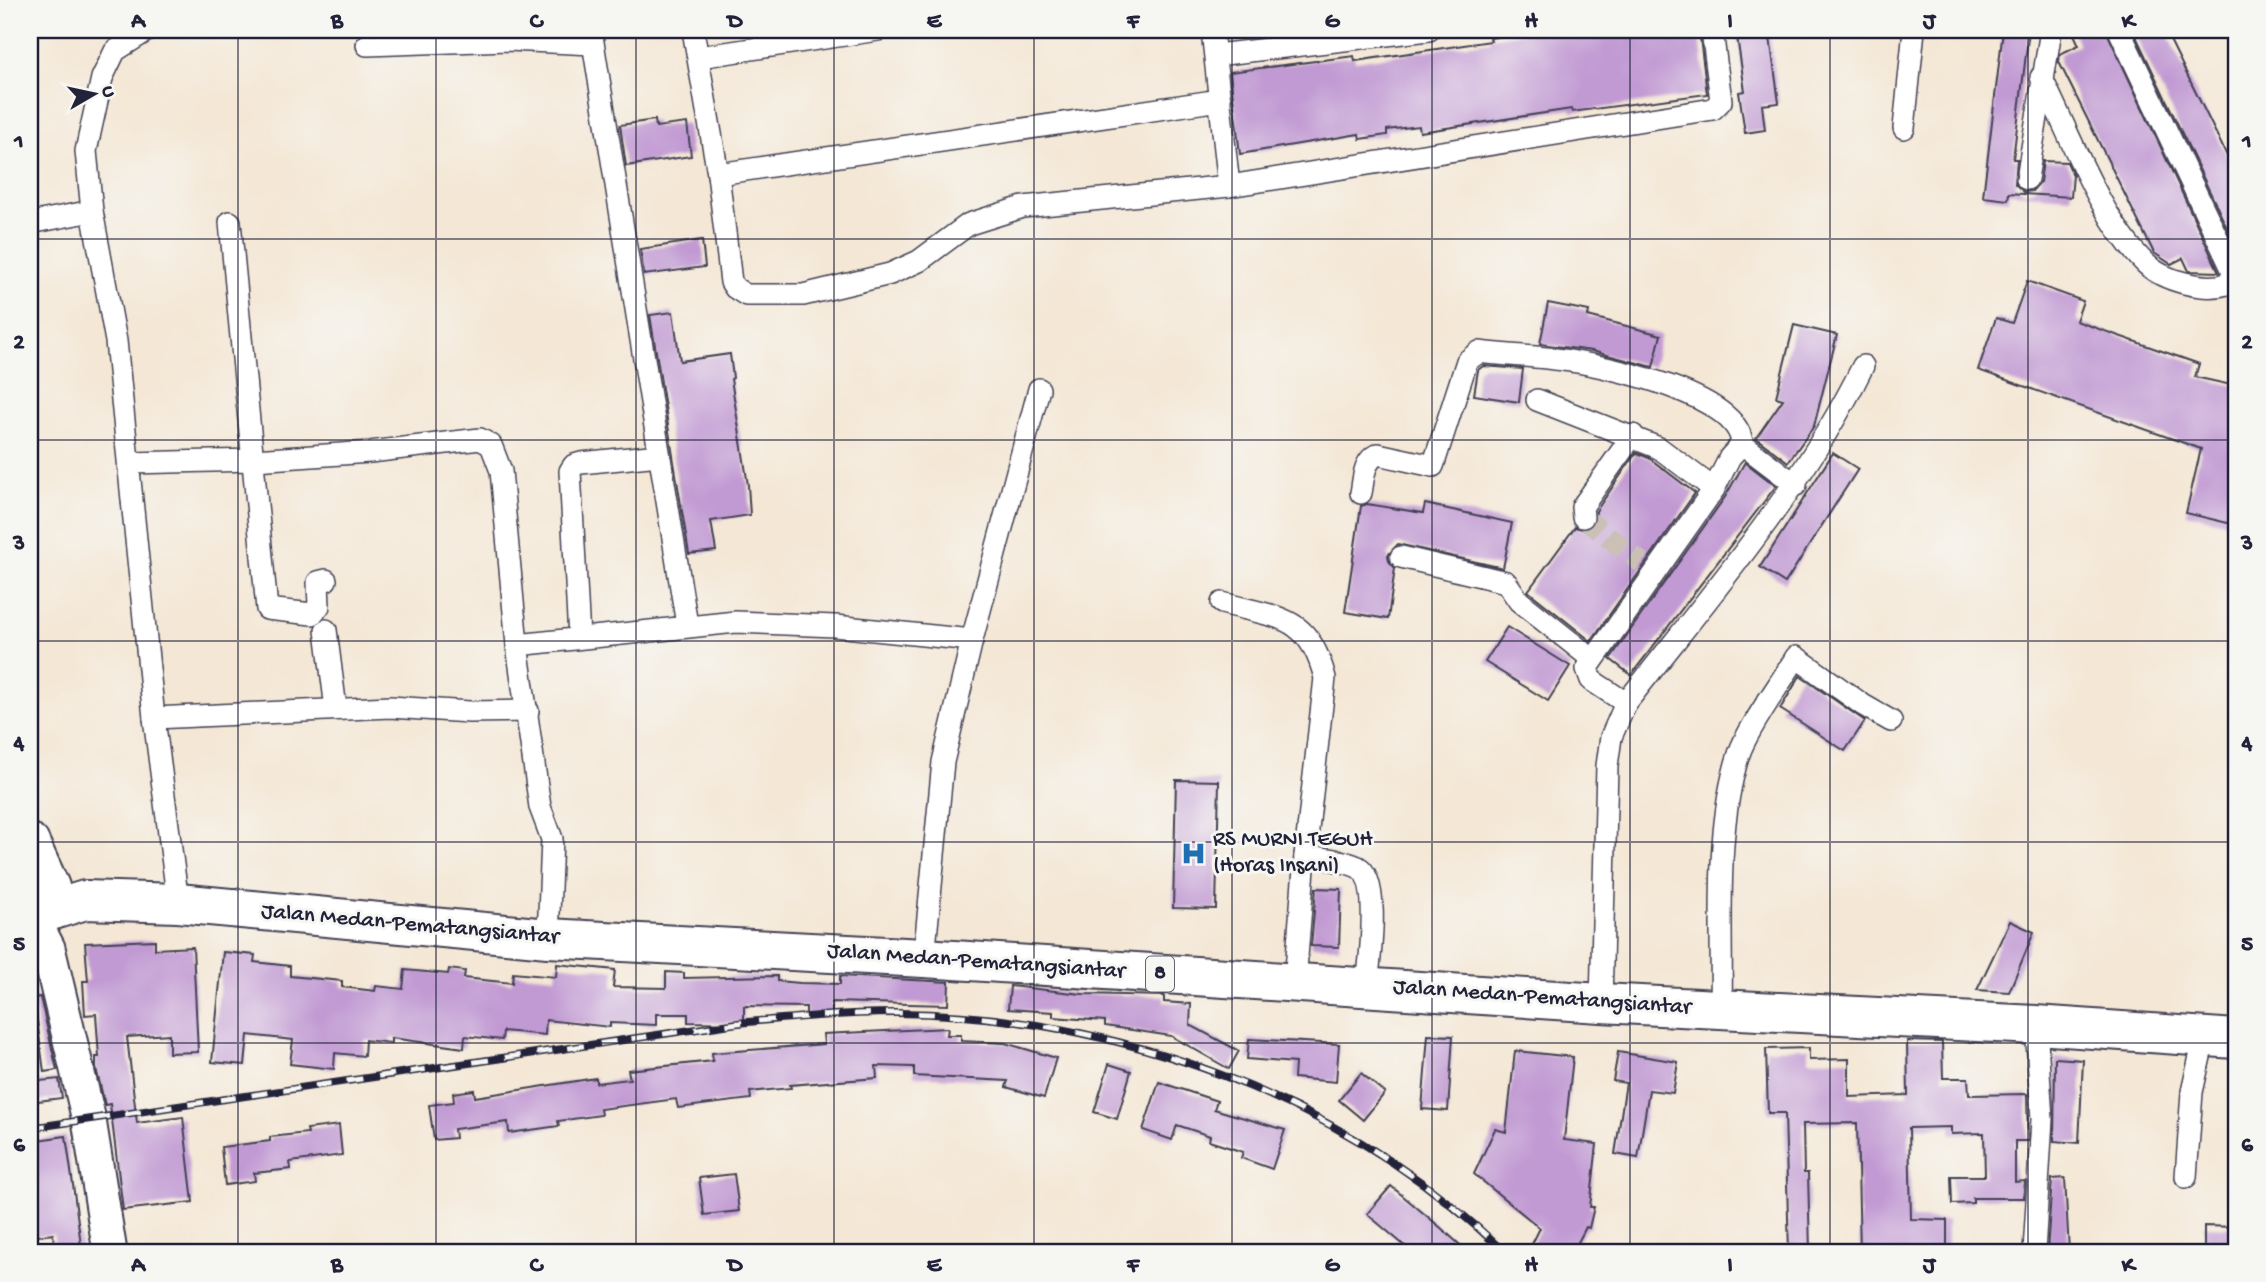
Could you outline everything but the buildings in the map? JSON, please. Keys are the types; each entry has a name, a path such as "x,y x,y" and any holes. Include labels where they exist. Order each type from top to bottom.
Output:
{"highway":[{"path":"30,843 44,901"},
{"name":"Jalan Medan-Pematangsiantar","path":"44,901 178,903 548,938 924,958 1601,1003 2036,1025 2220,1039"}],"main road":[{"path":"44,901 48,948 89,1120 110,1252"}],"street":[{"path":"148,30 115,51 102,78 86,151 92,211 116,341 154,718 178,903"},
{"path":"693,30 718,174 731,282 746,295 774,297 803,295 891,274 919,261 969,224 1023,207 1229,186 1713,109 1720,101 1721,87 1712,30"},
{"path":"699,57 878,30"},
{"path":"1212,30 1229,186"},
{"path":"1216,55 1429,30"},
{"path":"1904,128 1914,30"},
{"path":"2027,179 2041,77 2051,30"},
{"path":"2041,77 2115,228 2148,267 2199,288 2213,289 2227,284 2234,273 2119,30"},
{"path":"367,45 592,37 687,625"},
{"path":"718,174 1220,100"},
{"path":"30,223 92,211"},
{"path":"230,222 254,460 261,577 267,609 312,614 318,606 318,582 326,580"},
{"path":"1361,493 1366,468 1370,459 1378,454 1433,466 1467,360 1476,352 1572,361 1694,395 1731,419 1737,426 1742,444 1796,485"},
{"path":"1601,1003 1606,766 1611,737 1626,703 1796,485 1840,414 1863,366"},
{"path":"924,958 943,762 972,640 1039,389"},
{"path":"1537,400 1633,435 1659,448 1714,489"},
{"path":"1583,517 1582,508 1633,435"},
{"path":"130,463 254,460 370,452 480,439 491,445 501,471 517,645 540,807 552,839 548,938"},
{"path":"1626,703 1588,676 1592,659 1648,568 1714,489 1730,457 1742,444"},
{"path":"579,638 570,471 573,465 581,463 659,455"},
{"path":"1401,557 1506,582 1519,601 1592,659"},
{"path":"1222,603 1297,626 1313,642 1325,678 1305,856 1295,982"},
{"path":"517,645 687,625 736,622 835,626 972,640"},
{"path":"326,630 336,709"},
{"path":"1721,1009 1724,847 1730,791 1740,751 1796,657 1891,720"},
{"path":"154,718 390,707 470,712 528,711"},
{"path":"1305,856 1359,867 1366,875 1372,914 1367,987"},
{"path":"2034,1252 2042,1119 2036,1025"},
{"path":"2186,1177 2192,1092 2220,1039"}],"tunnel":[{"path":"1583,517 1642,563"}],"railway":[{"path":"30,1128 738,1023 876,1013 978,1017 1061,1029 1143,1049 1223,1076 1300,1109 1373,1150 1442,1198 1504,1252"}],"place":[{"name":"RS MURNI TEGUH (Horas Insani)","path":"1193,853"}]}
